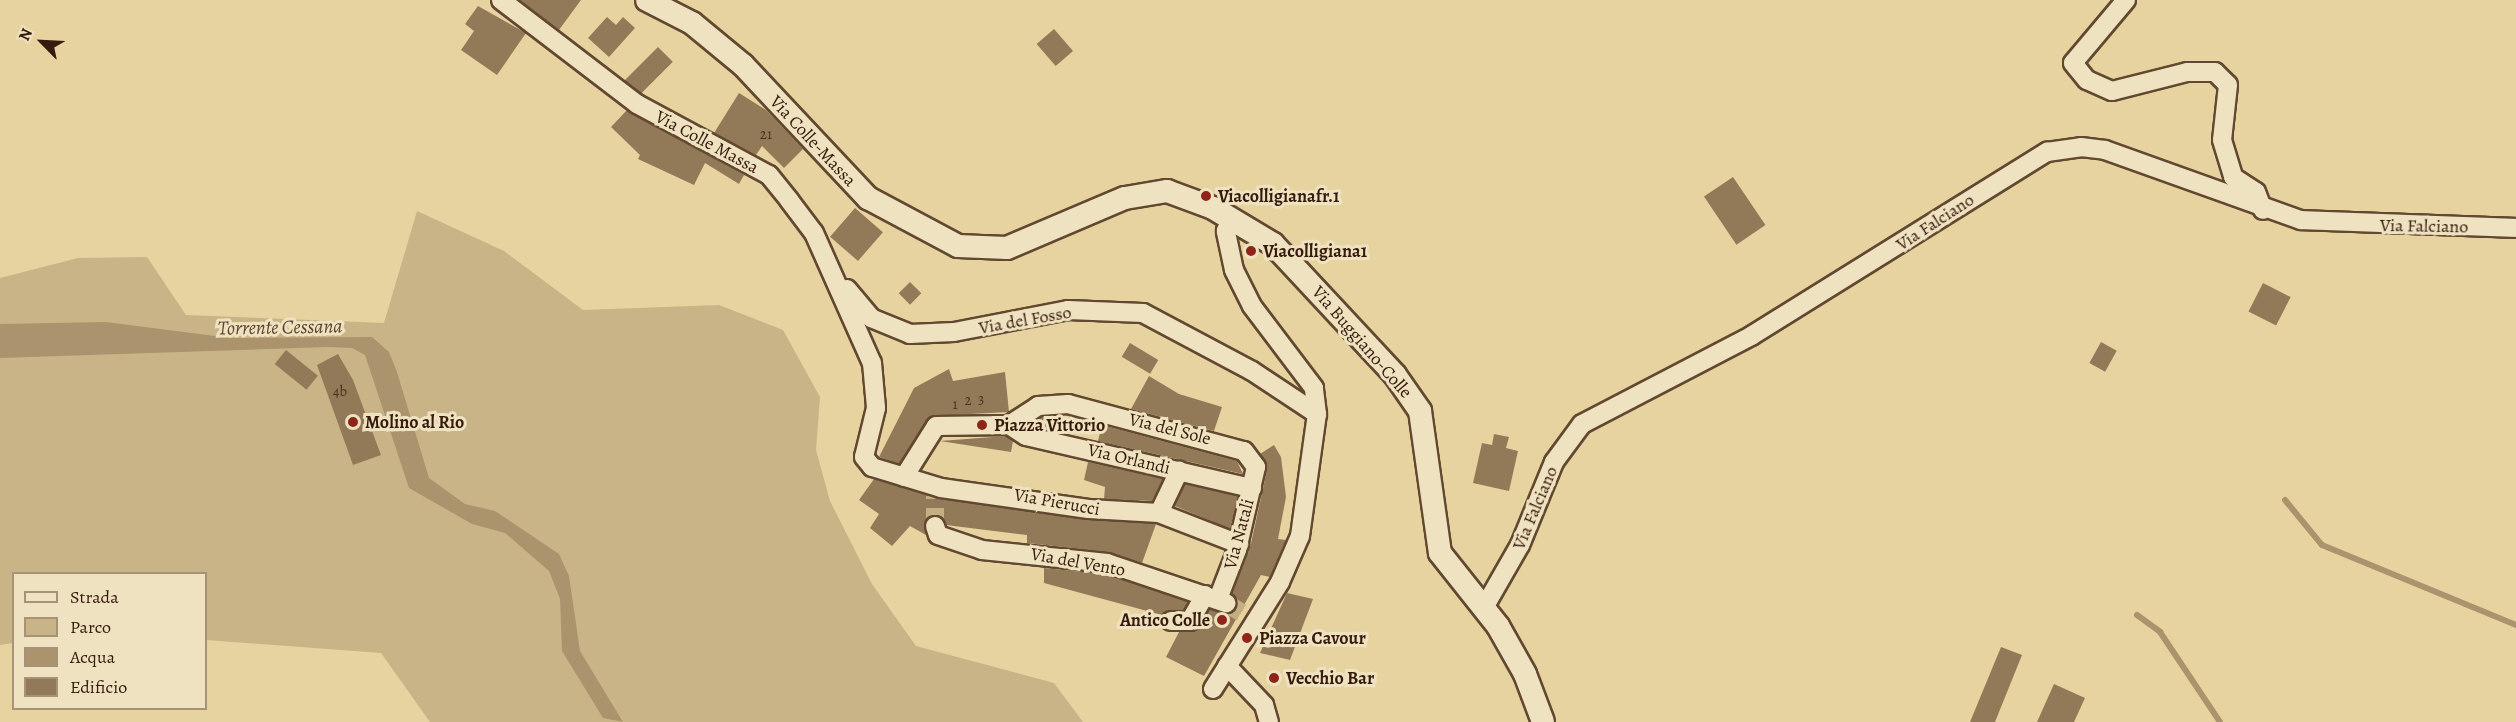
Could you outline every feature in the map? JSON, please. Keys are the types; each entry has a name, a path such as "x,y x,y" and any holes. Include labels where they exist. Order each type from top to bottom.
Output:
{"street":[{"name":"Via Colle Massa","path":"501,0 637,105 769,175 814,233 836,277 872,363 876,408 864,457 872,467"},
{"name":"Via Colle-Massa","path":"647,0 692,23 743,65 837,171 868,198 958,246 1007,248 1147,192 1181,196 1231,218"},
{"path":"2126,0 2073,63 2087,80 2112,91 2187,72 2215,72 2228,85 2222,140 2233,177 2256,192 2262,210"},
{"name":"Via Falciano","path":"1485,606 1520,545 1554,462 1582,424 1751,336 2038,157 2069,148 2105,150 2262,210 2337,225 2516,228"},
{"path":"1213,689 1280,582 1300,536 1317,414 1314,388 1252,306 1234,270 1226,231 1231,218"},
{"name":"Via Buggiano-Colle","path":"1231,218 1288,259 1406,388 1425,430 1440,553 1485,606 1526,674 1544,722"},
{"name":"Via del Fosso","path":"836,277 871,318 910,334 954,332 1068,310 1143,312 1252,371 1317,414"},
{"name":"Via del Sole","path":"1009,425 1038,406 1085,407 1230,444 1256,468"},
{"path":"904,477 936,426 1009,425"},
{"name":"Via Orlandi","path":"1009,425 1026,436 1252,488"},
{"name":"Via Pierucci","path":"872,467 904,477 936,491 1089,509 1159,513 1239,544"},
{"name":"Via Natali","path":"1171,621 1190,621 1216,599 1239,544 1256,468"},
{"path":"1159,513 1179,471"},
{"name":"Via del Vento","path":"934,526 938,535 982,550 1107,563 1216,599"},
{"path":"1227,666 1245,680 1268,719"}],"green space":[{"path":"417,211 504,251 583,310 719,305 783,330 820,397 816,450 830,501 872,584 916,646 1054,683 1083,722 430,722 381,653 207,640 207,572 12,572 12,643 0,645 0,278 78,258 147,257 186,315 384,323"}],"water":[{"path":"106,322 231,338 372,337 389,352 429,478 465,504 495,511 559,554 569,576 580,651 623,722 603,718 562,651 560,599 549,571 505,533 472,524 409,488 365,355 352,348 327,347 0,358 0,324"}],"building":[{"path":"520,0 581,0 559,30"},
{"path":"478,6 526,33 497,75 461,50 474,31 465,24"},
{"path":"607,17 616,25 623,17 635,28 609,57 588,38"},
{"path":"1054,29 1073,51 1056,66 1037,44"},
{"path":"658,47 673,62 640,95 625,80"},
{"path":"739,93 766,110 803,149 784,168 762,146 756,155 714,133"},
{"path":"627,110 744,175 739,184 705,163 694,185 638,159 640,155 611,127"},
{"path":"1733,177 1765,225 1736,245 1704,197"},
{"path":"855,208 883,232 858,261 830,237"},
{"path":"910,282 921,293 910,305 899,293"},
{"path":"2263,283 2291,297 2276,326 2248,312"},
{"path":"2101,342 2117,351 2105,372 2089,363"},
{"path":"1130,343 1158,360 1150,374 1122,357"},
{"path":"286,350 318,376 307,390 275,364"},
{"name":"Molino al Rio","path":"338,354 353,380 381,455 353,465 317,365"},
{"path":"949,369 953,381 1005,372 1009,412 931,416 899,464 879,457 914,388"},
{"path":"1149,376 1179,394 1222,407 1214,431 1131,409"},
{"path":"1053,416 1051,430 1030,425 1042,417"},
{"path":"1102,425 1237,461 1243,474 1098,441"},
{"path":"1494,434 1509,437 1506,448 1518,451 1509,491 1473,483 1482,443 1492,445"},
{"path":"1006,436 1013,441 1011,452 940,441"},
{"path":"1274,445 1281,457 1286,497 1278,539 1286,540 1270,577 1261,575 1204,676 1166,657 1179,632 1196,630 1210,609 1228,614 1236,607 1232,594 1250,548 1267,470 1260,454"},
{"path":"1088,462 1163,479 1152,501 1104,499 1105,487 1084,480"},
{"path":"874,479 939,499 1156,524 1142,563 1108,552 1027,543 1027,535 946,525 937,515 926,519 926,535 910,526 892,546 870,528 879,514 859,500"},
{"path":"1185,484 1238,496 1230,529 1175,506"},
{"path":"1044,568 1105,574 1188,602 1184,610 1162,615 1044,583"},
{"path":"1287,593 1313,599 1290,660 1260,653"},
{"path":"2001,647 2022,655 1995,722 1970,722"},
{"path":"2054,684 2085,698 2074,722 2037,722"}],"waterway":[{"path":"2285,500 2322,545 2516,625"},
{"path":"2137,615 2160,632 2220,722"}],"tunnel":[{"path":"935,496 935,526"},
{"path":"1226,603 1256,622"}],"place":[{"name":"Viacolligianafr.1","path":"1206,196"},
{"name":"Viacolligiana1","path":"1251,251"},
{"name":"Molino al Rio","path":"353,422"},
{"name":"Piazza Vittorio","path":"982,425"},
{"name":"Antico Colle","path":"1222,620"},
{"name":"Piazza Cavour","path":"1247,638"},
{"name":"Vecchio Bar","path":"1274,678"}],"water label":[{"name":"Torrente Cessana","path":"280,327"}]}
